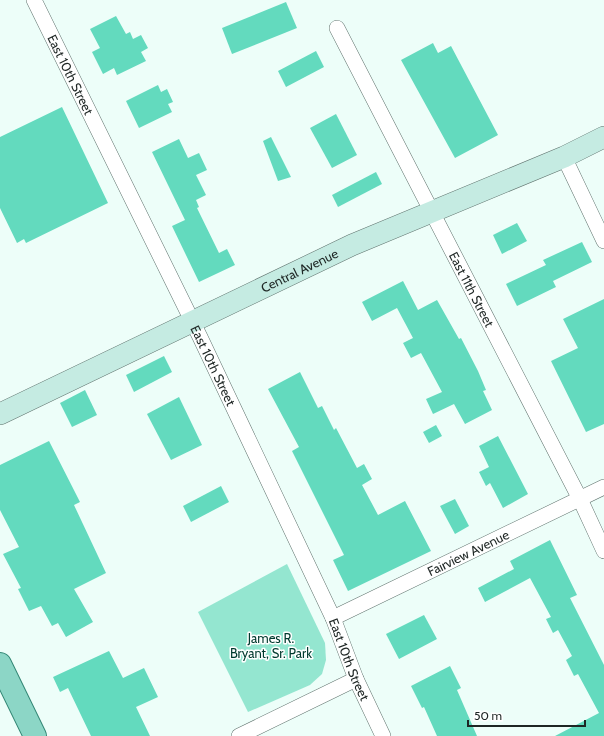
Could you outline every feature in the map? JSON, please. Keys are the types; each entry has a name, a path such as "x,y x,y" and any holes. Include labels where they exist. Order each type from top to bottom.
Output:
{"main road":[{"name":"Central Avenue","path":"0,414 352,245 433,213 564,157 604,137"},
{"path":"0,664 35,736"}],"street":[{"name":"East 10th Street","path":"34,0 192,321 332,618 356,679 383,736"},
{"name":"East 11th Street","path":"337,28 580,499 604,551"},
{"path":"564,157 604,241"},
{"name":"Fairview Avenue","path":"332,618 604,488"},
{"path":"239,736 356,679"}],"green space":[{"name":"James R. Bryant, Sr. Park","path":"287,564 325,643 326,660 322,674 310,685 248,712 198,612"}],"building":[{"path":"286,2 297,28 232,54 222,28"},
{"path":"116,16 126,34 130,32 133,39 141,35 148,48 141,52 146,61 117,75 114,68 103,74 92,52 100,48 90,29"},
{"path":"433,43 438,53 451,46 498,135 455,158 401,60"},
{"path":"316,51 324,67 286,87 278,71"},
{"path":"158,85 161,92 167,89 173,102 168,104 172,112 139,128 126,101"},
{"path":"62,107 108,203 26,243 24,239 17,243 0,208 0,137"},
{"path":"336,114 357,155 332,168 310,128"},
{"path":"271,137 291,177 278,181 263,141"},
{"path":"179,139 188,158 199,153 207,170 196,175 206,195 196,200 199,207 197,208 219,253 227,249 235,265 199,282 172,226 185,220 152,152"},
{"path":"376,172 382,184 338,207 332,195"},
{"path":"517,223 527,241 502,254 493,235"},
{"path":"582,242 592,262 553,281 556,287 517,306 506,284 546,265 543,260"},
{"path":"403,281 418,310 437,300 459,339 461,338 478,371 486,390 483,391 492,410 465,424 454,404 433,414 426,399 442,392 421,353 411,358 403,343 413,338 397,308 372,321 362,302"},
{"path":"604,299 604,424 586,432 551,361 578,348 563,319"},
{"path":"164,356 172,372 134,392 126,375"},
{"path":"300,372 318,408 322,406 334,430 336,428 357,468 364,464 372,479 362,485 378,515 405,501 431,551 348,591 333,560 344,555 292,451 299,447 268,389"},
{"path":"85,390 97,415 72,427 60,403"},
{"path":"179,397 202,445 171,460 147,414"},
{"path":"436,425 442,436 429,443 423,432"},
{"path":"498,436 528,494 503,508 490,483 486,486 479,472 489,467 479,446"},
{"path":"49,441 80,502 74,505 106,573 74,589 93,622 66,637 58,623 52,626 41,606 29,611 18,589 21,588 3,554 19,547 0,510 0,465"},
{"path":"221,486 229,502 191,522 183,506"},
{"path":"455,499 469,526 455,534 440,506"},
{"path":"550,540 577,595 570,598 604,665 604,736 555,736 599,713 578,674 574,676 566,660 572,656 558,630 553,633 546,619 551,617 530,578 485,602 478,588 514,569 510,561"},
{"path":"424,615 437,639 399,659 386,634"},
{"path":"109,651 123,678 144,668 158,697 136,707 150,736 91,736 68,688 60,692 53,677"},
{"path":"450,666 461,688 457,690 477,736 437,736 424,707 422,708 411,686"}]}
